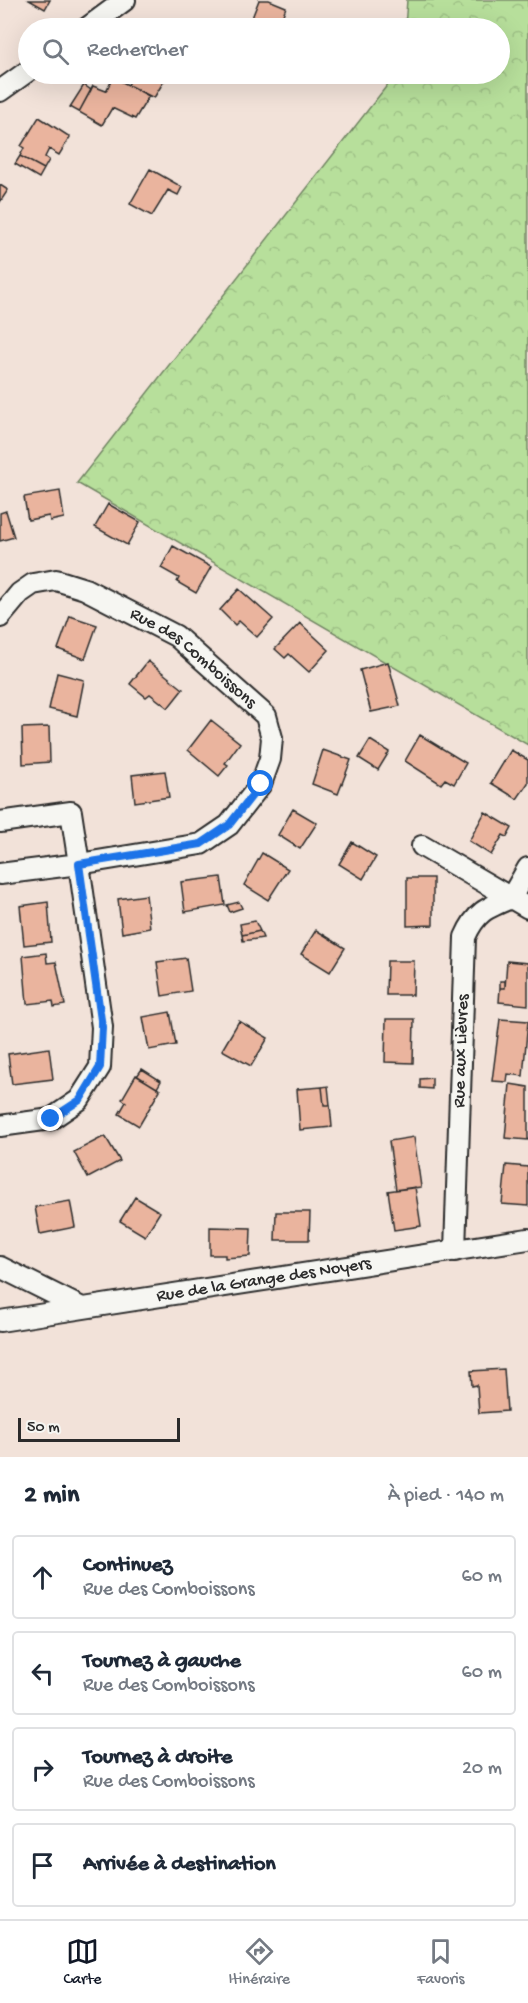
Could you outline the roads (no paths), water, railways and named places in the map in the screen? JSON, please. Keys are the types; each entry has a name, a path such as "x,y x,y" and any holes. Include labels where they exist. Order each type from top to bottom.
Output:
{"street":[{"path":"101,18 125,0"},
{"path":"0,92 18,78"},
{"name":"Rue des Comboissons","path":"0,617 20,592 33,584 56,580 85,589 176,636 266,716 272,738 270,759 261,784 229,825 201,844 0,874"},
{"path":"0,822 70,812 102,1027 100,1067 80,1100 51,1119 0,1126"},
{"path":"422,846 528,908"},
{"path":"511,898 528,868"},
{"name":"Rue aux Lièvres","path":"455,1251 465,938 472,920 487,907 511,898"},
{"name":"Rue de la Grange des Noyers","path":"0,1321 528,1239"},
{"path":"0,1267 80,1307"}]}
